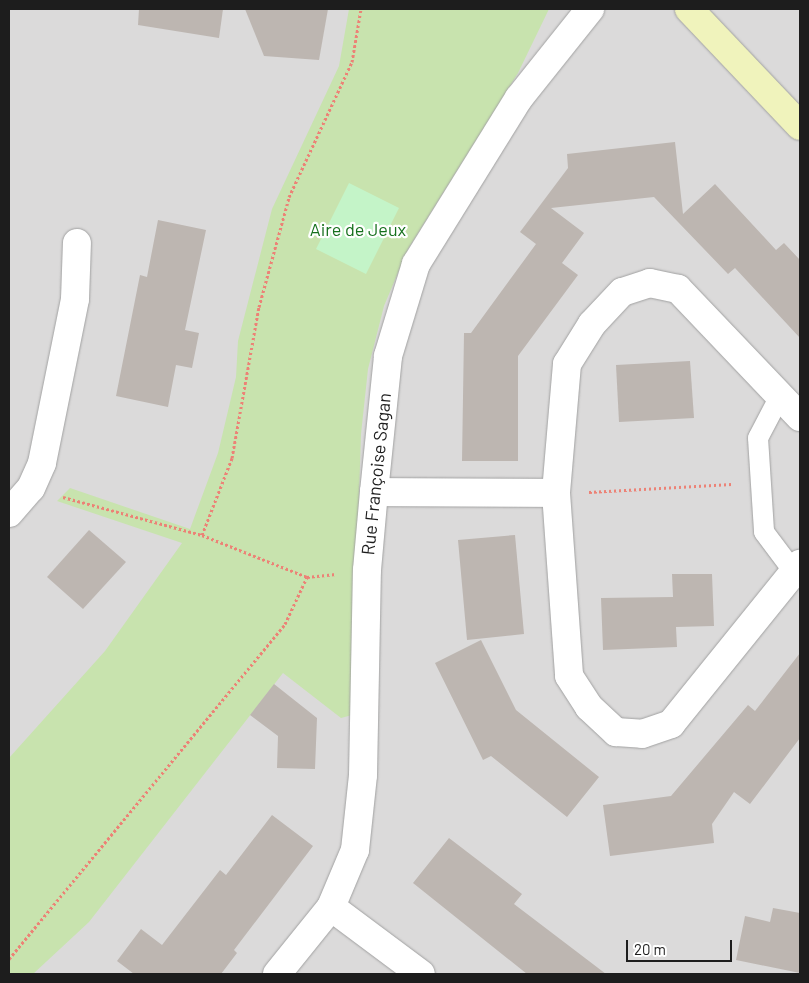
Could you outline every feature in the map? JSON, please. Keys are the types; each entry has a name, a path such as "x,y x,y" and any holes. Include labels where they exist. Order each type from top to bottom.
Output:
{"street":[{"name":"Rue Françoise Sagan","path":"277,974 331,907 355,850 363,775 367,570 388,356 416,264 519,98 590,9"},
{"path":"689,9 800,126"},
{"path":"9,513 31,488 42,463 75,299 77,243"},
{"path":"797,568 671,724 642,734 616,732 589,707 569,676 556,493 567,364 592,324 622,292 650,283 678,289 800,417"},
{"path":"374,492 556,493"},
{"path":"331,907 422,974"}],"lane":[{"path":"780,396 758,438 764,532 797,568"}],"path":[{"path":"202,535 232,458 259,307 290,197 352,62 361,9"},
{"path":"556,493 760,483"},
{"path":"31,488 202,535 307,577 367,570"},
{"path":"9,960 285,624 307,577"}],"shaded area":[{"path":"9,9 800,9 800,974 9,974"}],"green space":[{"path":"349,9 549,9 518,73 408,249 384,306 368,369 361,434 352,715 341,718 283,673 89,922 33,974 9,974 9,758 105,651 182,543 57,501 70,488 190,529 218,453 236,377 238,341 272,209 339,66"},
{"name":"Aire de Jeux","path":"349,183 399,208 366,274 316,249"}],"building":[{"path":"139,9 223,9 219,38 138,25"},
{"path":"245,9 328,9 319,60 264,56"},
{"path":"675,142 683,214 715,184 776,250 784,243 800,260 800,338 735,268 728,274 654,197 551,208 584,233 562,263 578,275 518,356 518,461 462,461 464,333 471,333 536,244 520,232 568,168 567,154"},
{"path":"158,220 206,230 185,330 199,333 192,368 176,365 168,407 116,396 140,275 147,277"},
{"path":"690,361 694,418 619,422 616,365"},
{"path":"89,530 126,562 83,609 47,577"},
{"path":"515,535 524,634 467,640 458,540"},
{"path":"672,574 712,574 714,626 676,627 677,647 603,650 601,598 673,597"},
{"path":"481,640 516,710 599,777 567,817 491,756 483,760 435,663"},
{"path":"800,653 800,738 750,804 734,792 712,824 714,843 610,856 603,805 671,796 748,705 755,711"},
{"path":"274,684 317,718 315,769 277,768 278,736 250,715"},
{"path":"272,815 313,846 234,950 237,953 221,974 134,974 117,961 141,929 162,945 220,870 226,875"},
{"path":"449,838 522,894 514,904 606,974 527,974 413,883"},
{"path":"773,908 800,913 800,973 736,960 745,916 770,922"}]}
